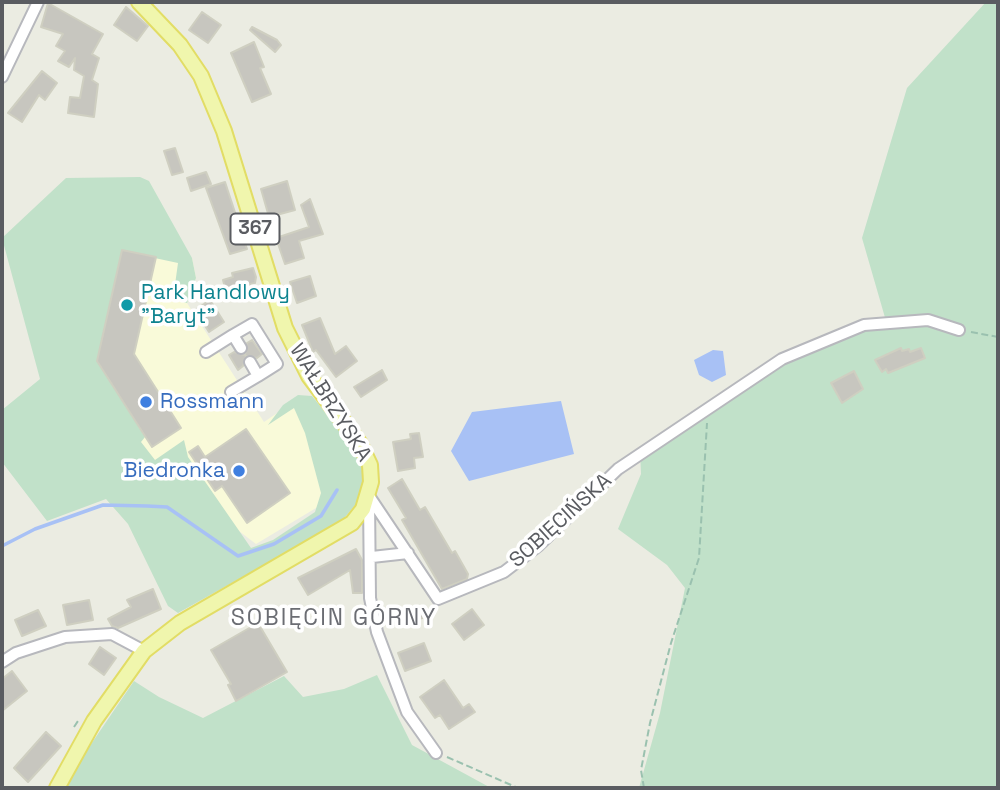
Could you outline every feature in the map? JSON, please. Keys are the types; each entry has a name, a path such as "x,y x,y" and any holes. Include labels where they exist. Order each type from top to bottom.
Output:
{"main road":[{"name":"WAŁBRZYSKA","path":"139,2 180,45 201,76 225,131 285,328 309,376 360,444 370,465 369,496"},
{"path":"57,788 94,721 144,651 180,622 334,536 352,523 369,496"}],"street":[{"path":"2,77 38,2"},
{"name":"SOBIĘCIŃSKA","path":"369,496 438,599 504,572 538,546 618,469 782,359 864,325 928,320 959,330"},
{"path":"206,352 252,324 277,364 231,392"},
{"path":"233,335 240,348"},
{"path":"250,362 258,376"},
{"path":"369,496 372,557 370,598 388,666 407,712 436,752"},
{"path":"372,557 408,553"},
{"path":"2,662 16,653 65,637 112,634 144,651"}],"path":[{"path":"959,330 998,337"},
{"path":"644,788 641,770 650,723 671,643 699,558 709,407"},
{"path":"436,752 519,788"}],"shaded area":[{"path":"986,2 998,2 998,788 639,788 660,713 685,588 667,565 618,529 641,474 640,451 768,371 886,321 862,238 907,88"},
{"path":"140,177 149,181 192,258 196,278 187,303 173,299 178,263 122,251 97,361 145,437 141,442 155,460 184,440 188,457 251,548 273,540 315,512 321,493 305,433 294,408 268,425 283,405 298,395 312,396 352,445 363,464 365,479 361,498 341,522 178,613 168,606 128,524 106,499 47,521 2,462 2,410 40,379 2,238 66,178"},
{"path":"117,242 192,258 196,278 187,303 264,422 292,403 314,448 326,502 256,544 154,466 90,364"},
{"path":"377,675 412,745 491,788 67,788 69,778 134,681 159,697 203,718 284,676 303,697 344,689"}],"water":[{"path":"713,350 723,351 726,375 712,382 699,375 694,360"},
{"path":"561,401 574,454 469,481 451,451 472,412"}],"building":[{"path":"48,3 103,34 92,54 99,58 92,80 98,84 94,117 68,113 70,97 80,98 84,76 74,70 75,58 69,67 58,61 65,51 56,46 63,34 41,27"},
{"path":"126,7 148,26 137,41 114,25"},
{"path":"202,12 221,25 208,43 189,30"},
{"path":"252,27 277,40 281,45 275,52 250,30"},
{"path":"254,42 264,67 260,68 271,94 252,102 231,53"},
{"path":"42,71 57,83 45,100 39,95 22,122 8,113"},
{"path":"175,148 183,172 172,175 164,151"},
{"path":"206,172 211,184 191,191 187,178"},
{"path":"287,181 295,210 269,217 261,189"},
{"path":"225,182 247,249 230,254 206,188"},
{"path":"310,199 323,234 299,241 304,258 285,264 276,238 309,227 301,205"},
{"name":"Park Handlowy \"Baryt\"","path":"122,250 156,257 134,354 181,428 152,447 97,361"},
{"path":"253,268 256,277 255,283 250,284 252,291 227,295 223,280 233,277 232,273"},
{"path":"310,276 316,296 297,303 290,282"},
{"path":"210,300 224,322 209,332 195,310"},
{"path":"320,318 335,354 346,346 357,361 336,377 316,350 313,352 302,325"},
{"path":"252,340 262,354 257,358 246,356 243,366 238,370 229,355 234,352 245,355 247,343"},
{"path":"901,348 902,351 909,349 910,352 921,348 925,358 888,373 886,369 882,372 875,360"},
{"path":"382,370 387,380 361,397 354,387"},
{"path":"854,371 863,389 842,403 831,383"},
{"name":"Biedronka","path":"246,429 290,493 247,523 222,486 215,491 189,452 198,446 205,457"},
{"path":"419,433 423,457 414,458 415,468 398,471 393,442 411,439 410,434"},
{"path":"402,479 420,510 425,507 452,553 455,551 468,574 467,579 442,589 402,520 406,518 388,488"},
{"path":"356,549 362,560 362,593 353,593 350,570 308,595 298,578"},
{"path":"153,589 161,609 118,628 112,626 108,619 131,607 127,600"},
{"path":"89,600 93,620 67,625 63,605"},
{"path":"425,606 427,617 387,626 385,615"},
{"path":"472,609 484,625 464,640 452,624"},
{"path":"38,610 46,626 22,636 15,620"},
{"path":"258,623 287,672 236,701 228,685 231,684 211,650"},
{"path":"424,643 431,661 405,671 398,653"},
{"path":"100,647 116,658 104,675 89,664"},
{"path":"12,671 27,691 2,711 2,679"},
{"path":"444,680 463,708 469,704 475,712 449,729 440,715 435,718 420,697"},
{"path":"46,732 61,746 28,782 14,768"}],"waterway":[{"path":"2,546 35,529 103,505 147,506 167,507 238,556 274,544 321,516 337,490"}],"place":[{"name":"Park Handlowy \"Baryt\"","path":"127,305"},
{"name":"Rossmann","path":"146,402"},
{"name":"Biedronka","path":"239,471"}],"district":[{"name":"SOBIĘCIN GÓRNY","path":"334,619"}]}
